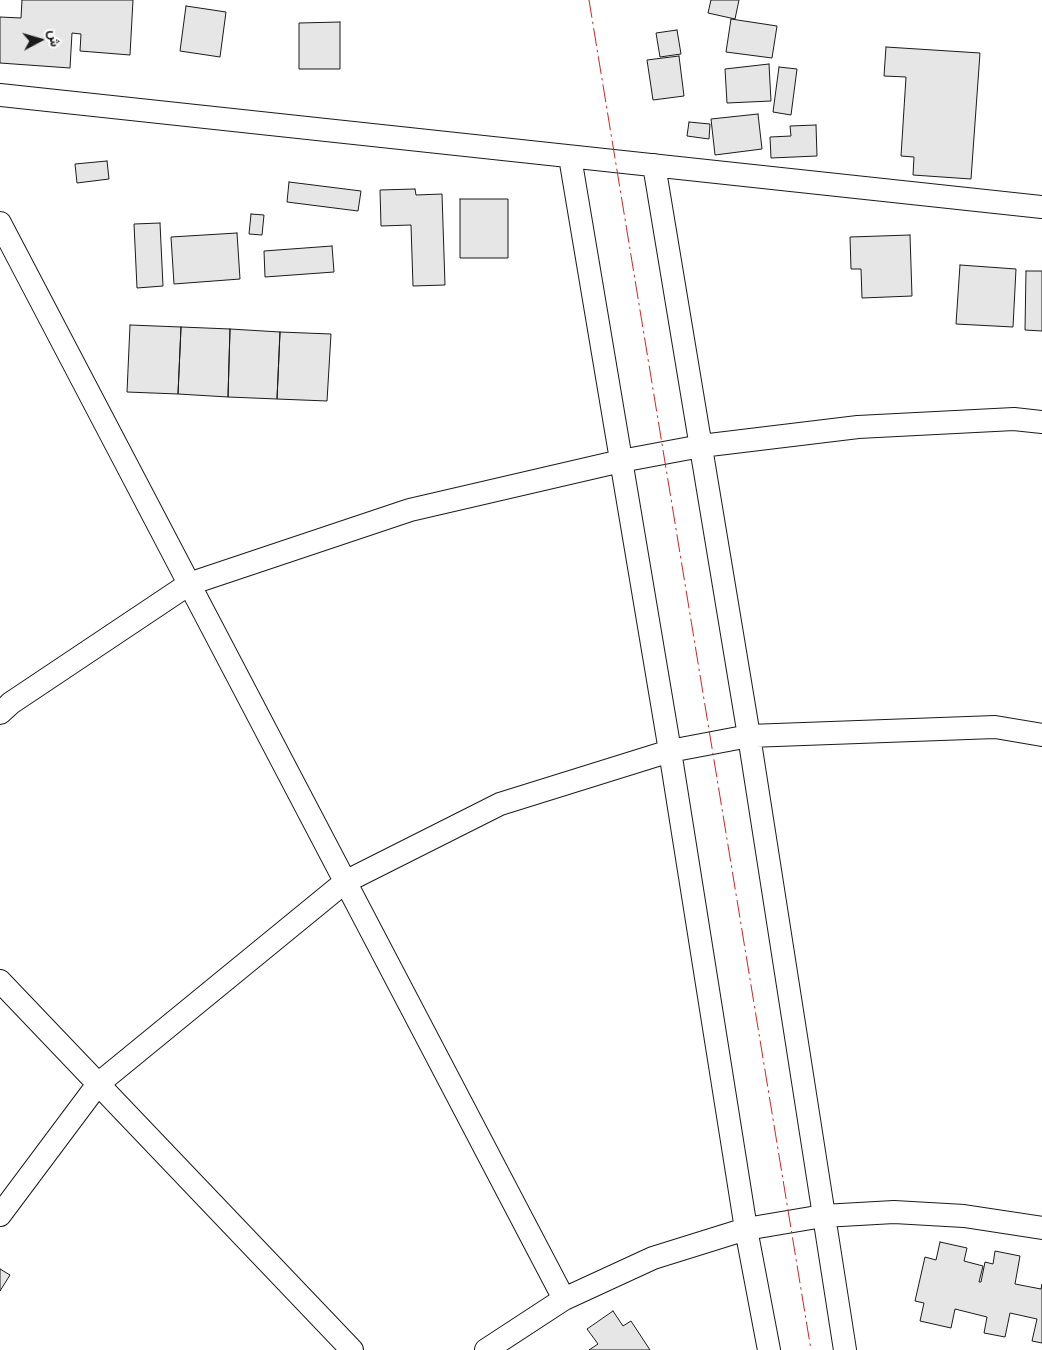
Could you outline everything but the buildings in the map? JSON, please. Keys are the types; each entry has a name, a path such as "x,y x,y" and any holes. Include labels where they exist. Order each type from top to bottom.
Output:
{"street":[{"path":"0,95 1042,207"},
{"path":"570,156 670,751 746,1229 769,1350"},
{"path":"654,165 749,736 846,1350"},
{"path":"0,223 564,1299"},
{"path":"0,713 11,703 189,584 410,510 621,461 701,446 858,427 1014,419 1042,422"},
{"path":"0,1215 98,1084 345,882 500,804 670,751 749,736 995,727 1042,735"},
{"path":"0,981 352,1350"},
{"path":"486,1350 564,1299 653,1258 746,1229 824,1216 894,1212 964,1216 1042,1228"}],"power":[{"path":"589,0 811,1350"}]}
